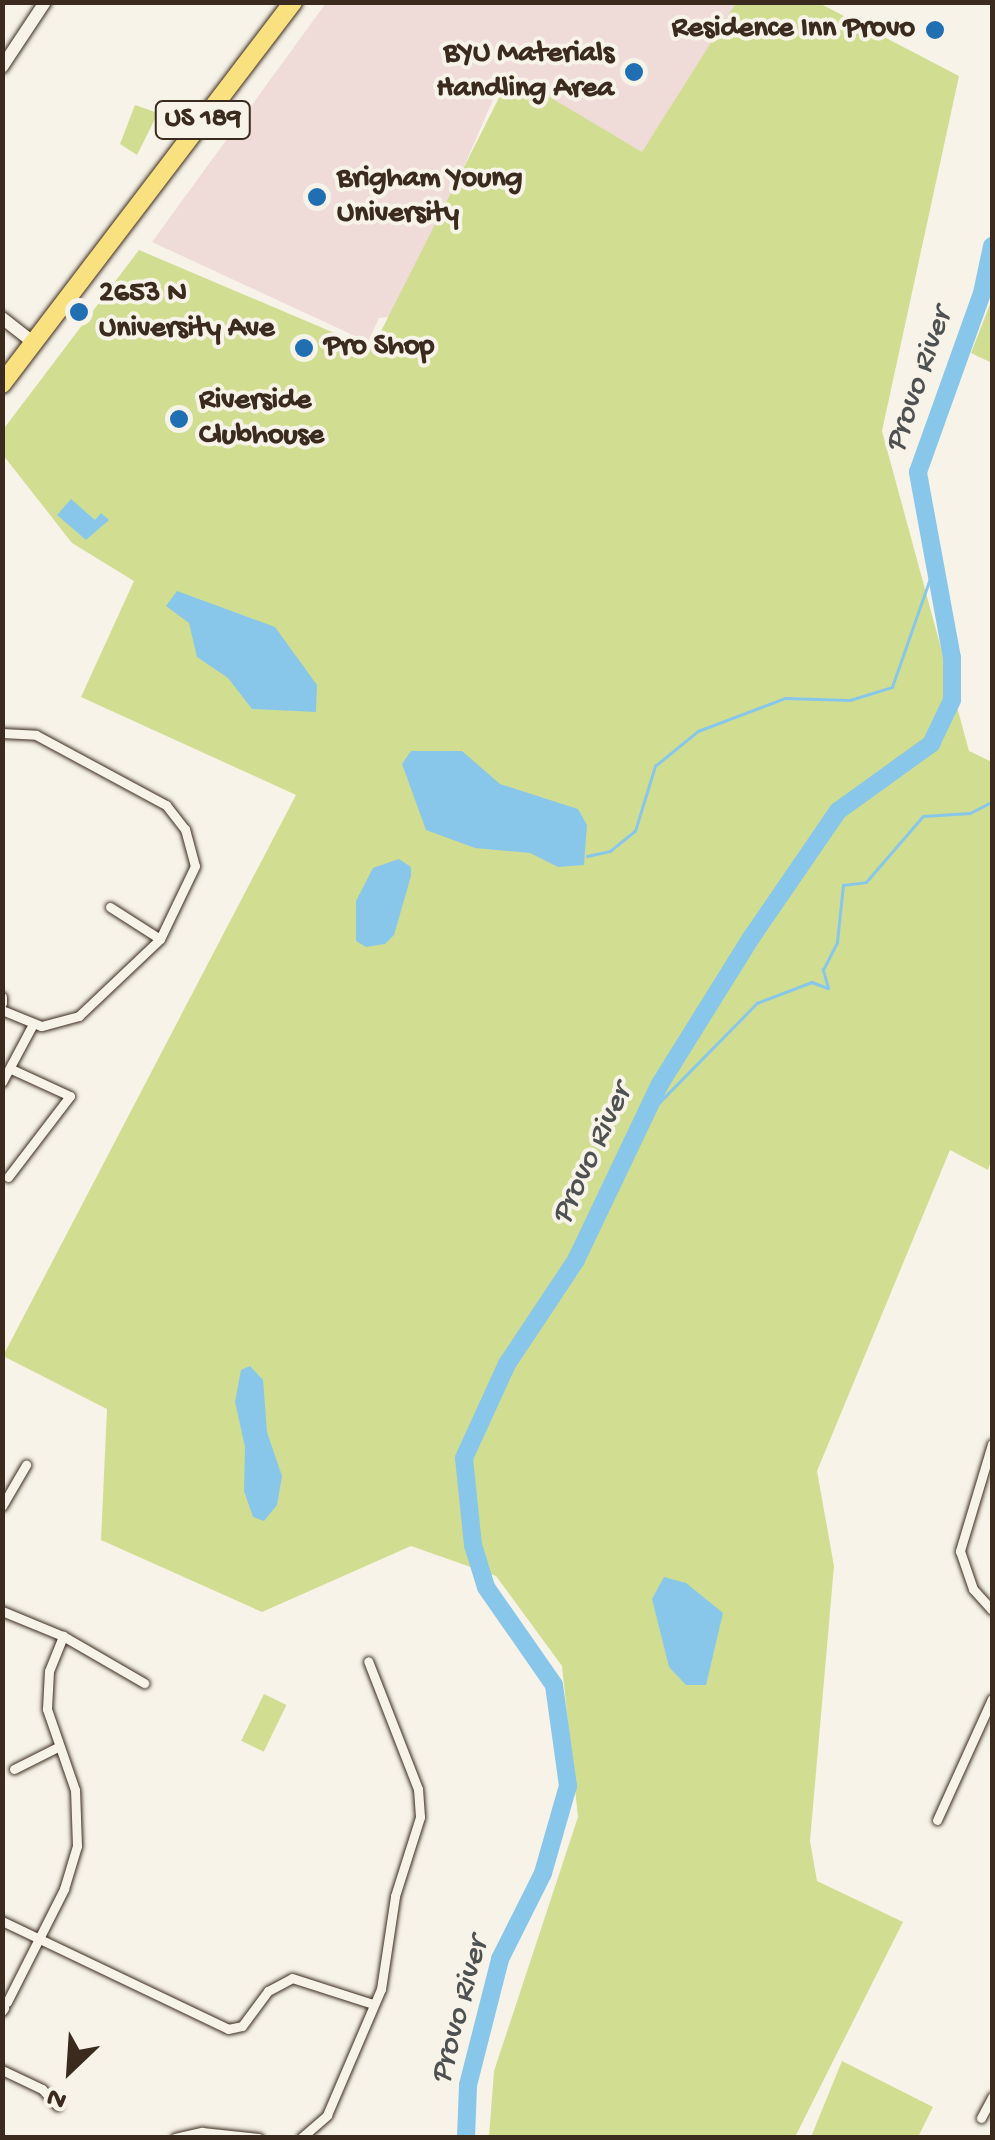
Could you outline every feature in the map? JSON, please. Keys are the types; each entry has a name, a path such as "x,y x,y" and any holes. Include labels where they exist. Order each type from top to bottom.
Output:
{"highway":[{"name":"US 189","path":"2,384 293,2"}],"main road":[{"path":"2,67 45,2"},
{"path":"2,318 33,342"}],"street":[{"path":"2,733 36,735 166,804 185,829 195,866 160,940 79,1016 61,1024 33,1024 2,1003"},
{"path":"110,907 160,940"},
{"path":"2,1082 33,1024"},
{"path":"8,1177 64,1110 67,1095 11,1068"},
{"path":"992,1444 960,1551 974,1589 992,1610"},
{"path":"2,1506 26,1465"},
{"path":"2,1612 63,1636 144,1684"},
{"path":"5,2007 41,1938 77,1846 74,1790 58,1747 46,1689 63,1636"},
{"path":"307,2137 327,2115 373,2004 420,1804 368,1660"},
{"path":"937,1820 992,1698"},
{"path":"14,1769 58,1747"},
{"path":"2,1921 228,2028 242,2026 268,1991 292,1978 373,2004"},
{"path":"2,2070 42,2089 58,2106"},
{"path":"981,2118 992,2097"},
{"path":"176,2138 202,2132 259,2138"}],"shaded area":[{"name":"Brigham Young University","path":"326,3 737,3 642,153 505,72 399,316 379,318 368,342 152,242"}],"green space":[{"path":"736,3 819,3 959,76 882,431 969,751 992,762 992,1158 988,1170 950,1150 817,1471 834,1566 810,1841 817,1881 903,1922 795,2137 489,2137 494,2071 578,1817 562,1666 496,1576 411,1546 262,1612 101,1540 107,1409 3,1356 296,795 81,697 134,581 72,543 3,455 2,431 139,250 372,349 511,74 642,152"},
{"path":"135,105 158,113 137,155 120,144"},
{"path":"992,299 992,363 971,353"},
{"path":"264,1694 286,1705 264,1752 241,1741"},
{"path":"842,2061 933,2107 918,2137 811,2137"}],"water":[{"path":"71,499 95,520 101,513 109,520 86,540 57,515"},
{"path":"177,591 275,627 317,685 316,712 252,709 228,678 197,657 189,623 166,606"},
{"path":"411,751 462,751 500,784 578,809 587,825 584,865 558,867 530,853 475,848 426,830 402,764"},
{"path":"399,859 411,867 411,876 394,935 385,944 366,947 356,941 356,901 373,868"},
{"path":"250,1366 263,1380 267,1432 282,1476 277,1505 264,1521 253,1517 244,1491 245,1447 235,1402 241,1370"},
{"path":"664,1577 686,1583 723,1613 706,1685 686,1685 669,1667 652,1599"}],"waterway":[{"name":"Provo River","path":"466,2138 468,2085 500,1959 543,1873 568,1786 554,1685 486,1587 473,1545 464,1458 507,1364 576,1260 660,1084 751,938 838,811 931,744 952,700 952,658 918,472 982,293 992,246"},
{"path":"587,856 610,851 635,831 655,766 698,731 785,698 850,700 892,687 933,570"},
{"path":"643,1119 757,1003 812,982 828,988 823,970 837,942 843,885 866,882 923,816 970,813 992,802"}],"place":[{"name":"Residence Inn Provo","path":"935,30"},
{"name":"BYU Materials Handling Area","path":"634,72"},
{"name":"Brigham Young University","path":"317,197"},
{"name":"2653 N University Ave","path":"79,312"},
{"name":"Pro Shop","path":"304,348"},
{"name":"Riverside Clubhouse","path":"179,419"}]}
